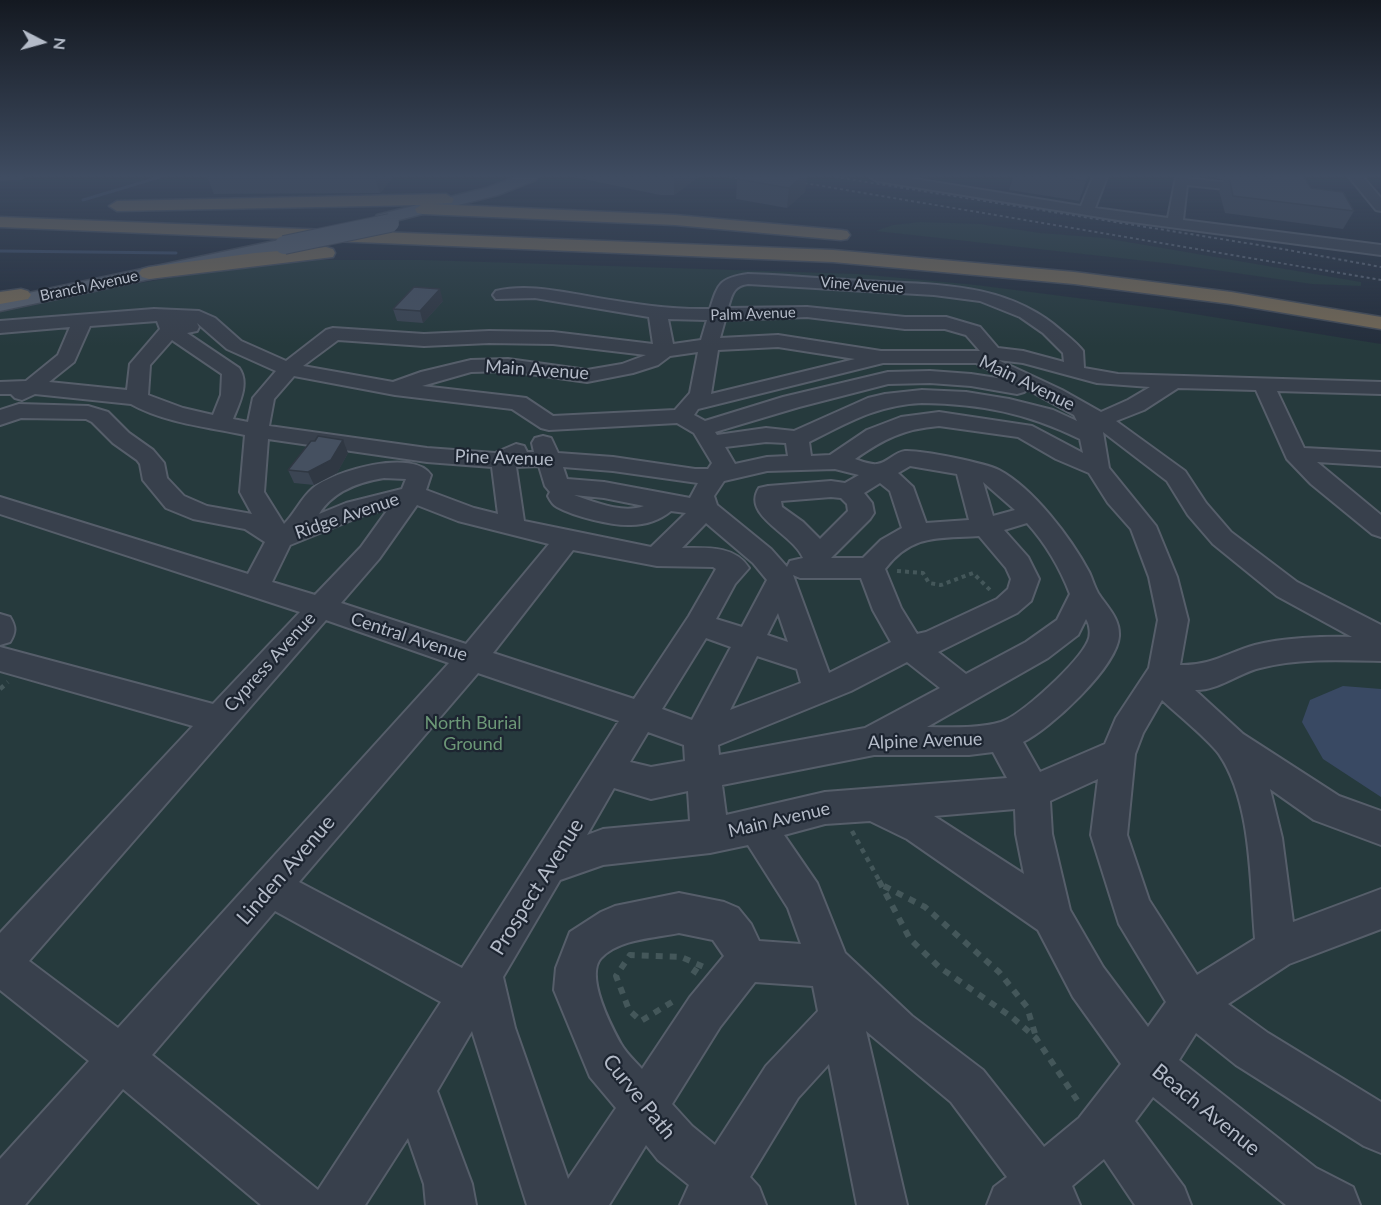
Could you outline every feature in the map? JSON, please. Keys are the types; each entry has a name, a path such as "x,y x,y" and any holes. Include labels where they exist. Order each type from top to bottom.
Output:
{"highway":[{"path":"312,233 784,253 928,263 1149,287 1381,323"},
{"path":"608,233 906,247 1018,257 1169,275 1381,308"},
{"path":"821,233 862,237"},
{"path":"18,241 86,236 351,236"},
{"path":"149,273 276,257 376,252 446,252 803,267 1067,290 1198,308 1381,338"},
{"path":"997,253 1018,257"},
{"path":"0,299 21,295"}],"main road":[{"name":"Branch Avenue","path":"0,305 326,233"},
{"name":"Branch Avenue","path":"21,295 281,243"}],"street":[{"path":"1283,233 1381,250"},
{"name":"Vine Avenue","path":"697,417 710,344 725,288 741,279 796,280 967,292 1005,303 1038,319 1073,351 1074,371"},
{"name":"Palm Avenue","path":"502,295 535,293 658,313 717,316 807,312 905,322 946,323 973,331 988,358"},
{"path":"508,364 557,338 601,303"},
{"path":"255,587 280,539 252,492 257,431 264,398 299,358 317,348 333,334 424,340 489,337 557,338 664,351 658,313"},
{"path":"0,327 82,321 167,322 199,317 234,345 288,369 395,389 518,403 544,428 548,459 559,495 565,501 633,518 652,512 665,502 705,509 762,556 762,572 749,641 700,737 710,836"},
{"path":"9,414 16,400 67,358 82,321"},
{"path":"143,402 140,363 167,322"},
{"path":"167,322 232,372 232,395 220,424"},
{"name":"Main Avenue","path":"395,389 428,376 471,366 508,364 587,375 626,369 651,361 664,351 710,344 778,341 877,358 988,358 1055,394 1091,424"},
{"path":"697,417 877,358 888,378"},
{"path":"967,423 963,400 971,380 988,358 1029,358 1074,371 1118,380 1373,388 1381,408"},
{"path":"512,527 506,472 501,459 544,428 697,417 791,402 888,378 930,377 971,380 1055,394"},
{"path":"1091,424 1136,405 1172,382"},
{"path":"1264,385 1295,454 1320,479 1381,528"},
{"name":"Pine Avenue","path":"0,388 30,387 93,407 143,402 220,424 257,431 427,454 501,459 548,459 613,464 695,476 714,476 767,464 799,451 882,473"},
{"path":"697,417 754,436 789,436 799,451 846,417 882,401 936,397 1008,405 1091,424 1176,476 1197,509 1221,537 1287,589 1381,639"},
{"path":"882,401 909,422"},
{"path":"9,414 93,407"},
{"name":"Ridge Avenue","path":"93,407 121,438 145,455 152,463 155,480 175,502 202,513 252,522 280,539 355,509 412,494 467,515 567,540 657,557 718,558 762,572"},
{"path":"697,417 724,462 702,496 705,509"},
{"path":"846,417 875,435"},
{"path":"835,462 875,435 909,422 939,419 1024,432 1064,454 1097,468"},
{"path":"1091,424 1097,468 1117,497 1143,526 1163,577 1173,620 1164,670 1128,728 1118,754 1109,835 1133,910 1191,1003 1252,1049 1381,1129"},
{"path":"1295,454 1381,459"},
{"name":"Alpine Avenue","path":"606,770 651,783 874,741 969,741 1002,736 1023,727 1077,680 1099,650 1104,639 1104,623 1084,594 1076,573 1048,530 1016,495 990,475 906,458 849,491"},
{"path":"644,716 700,737 840,682 909,647 931,643 1007,606 1021,594 1025,579 1018,564 978,515 968,469"},
{"path":"882,473 901,487 910,535"},
{"path":"714,476 768,494 831,489 849,491 859,503 861,513 818,562"},
{"name":"Cypress Avenue","path":"0,964 370,553 412,494"},
{"path":"768,494 770,511 796,529 818,562"},
{"path":"0,531 13,509"},
{"name":"Central Avenue","path":"13,509 319,607 644,716"},
{"path":"657,557 705,509"},
{"path":"856,518 910,535 986,527 1033,513"},
{"path":"871,568 880,554 910,535"},
{"name":"Linden Avenue","path":"0,1196 472,658 567,540"},
{"path":"762,572 818,562 871,568"},
{"path":"871,568 887,610 909,647 963,689"},
{"path":"762,572 808,661 819,689"},
{"name":"Prospect Avenue","path":"336,1205 413,1088 606,770 644,716 724,578 762,572"},
{"path":"874,741 1036,650 1061,633 1068,627 1084,594"},
{"path":"699,624 808,661"},
{"path":"0,625 0,634"},
{"path":"1159,677 1200,678 1258,656 1329,648 1381,649"},
{"path":"0,659 218,720"},
{"path":"1159,677 1231,744 1327,808 1381,828"},
{"path":"1002,736 1032,792"},
{"path":"1231,744 1255,794 1264,838 1276,949"},
{"name":"Main Avenue","path":"550,865 603,847 710,836 825,808 1032,792 1118,754"},
{"name":"Beach Avenue","path":"1032,792 1034,834 1052,916 1088,982 1149,1065 1299,1185 1335,1205"},
{"path":"586,806 603,847"},
{"path":"858,806 920,827 1052,916"},
{"path":"757,826 804,897 830,967 882,1205"},
{"path":"271,888 476,986 493,1028 552,1205"},
{"path":"580,1205 705,1012 727,965 830,967 897,1031 967,1086 1036,1197 1102,1128 1191,1003 1276,949 1381,909"},
{"name":"Curve Path","path":"722,1196 606,1061 576,995 577,968 584,946 615,926 679,913 724,922 737,938 727,965"},
{"path":"0,964 121,1058 299,1205"},
{"path":"722,1196 782,1082 840,1018"},
{"path":"413,1088 448,1184 451,1205"},
{"path":"1102,1128 1166,1205"}],"path":[{"path":"923,573 929,583 941,585 973,573"},
{"path":"858,806 847,822 910,939 939,967 1013,1018 1036,1038 1077,1099 1102,1128"},
{"path":"883,886 925,907 999,972 1026,1007 1036,1038"},
{"path":"676,996 670,1005 641,1021 629,1010 616,976 630,955 681,957 699,965 727,965"},
{"path":"690,979 699,965"}],"green space":[{"path":"896,233 1043,233 1104,238 1361,282 1361,286 1312,284 1173,264"},
{"name":"North Burial Ground","path":"306,260 423,260 858,274 976,285 1163,309 1381,344 1381,1205 0,1205 0,307 228,268"}],"water":[{"path":"1343,686 1381,689 1381,797 1323,759 1302,722 1310,700"}],"building":[{"path":"414,287 440,289 420,311 393,309"},
{"path":"318,436 343,440 331,460 308,472 288,470 311,441 315,441"}],"waterway":[{"path":"0,251 176,253"}],"railway":[{"path":"1103,233 1381,280"},
{"path":"1185,233 1381,267"}]}
